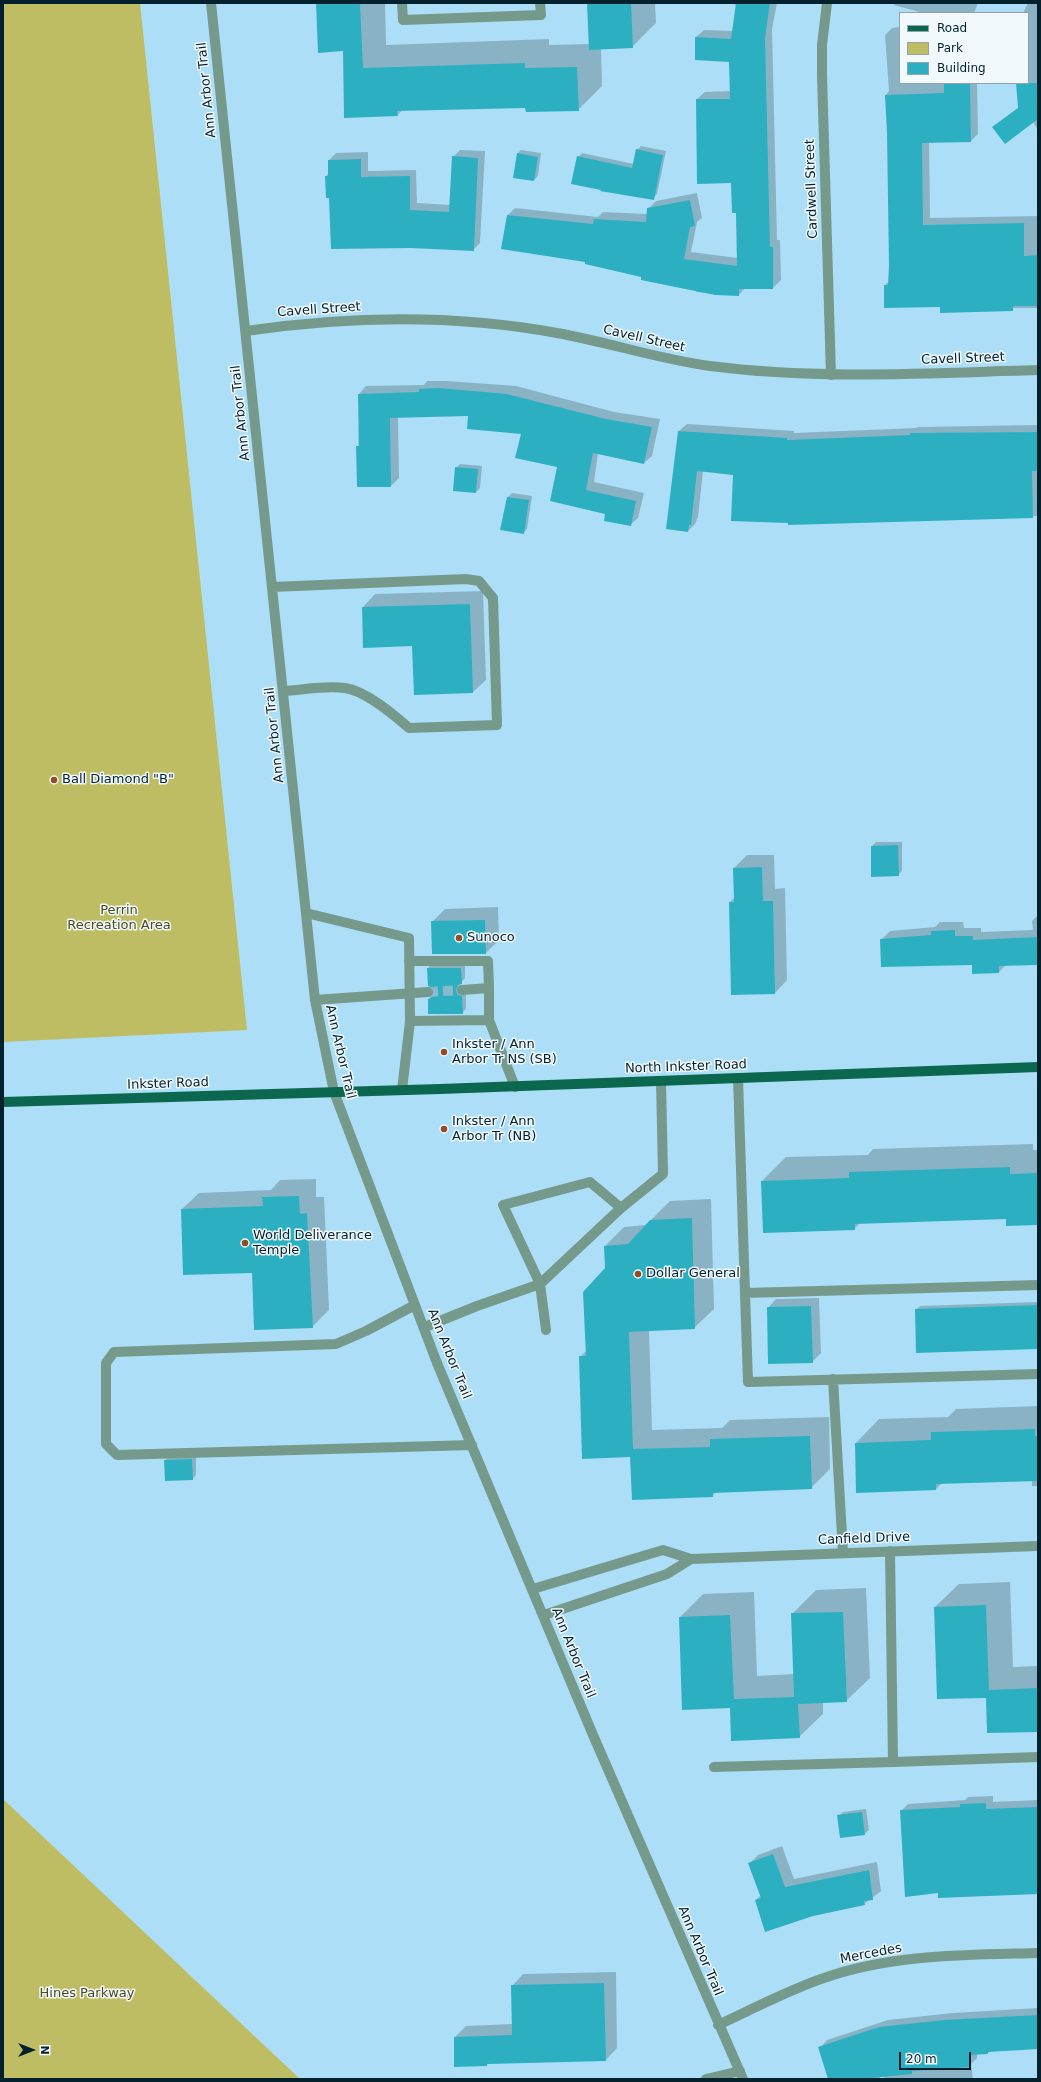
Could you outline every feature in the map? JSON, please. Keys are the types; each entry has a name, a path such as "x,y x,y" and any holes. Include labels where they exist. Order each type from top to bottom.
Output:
{"main road":[{"name":"North Inkster Road","path":"334,1092 515,1087 1038,1067"},
{"name":"Inkster Road","path":"3,1102 334,1092"}],"street":[{"name":"Ann Arbor Trail","path":"211,3 315,1000 334,1092 437,1363 544,1615 593,1735 718,2025 742,2075"},
{"path":"402,3 403,20 541,15 540,3"},
{"name":"Cardwell Street","path":"827,3 822,45 822,75 831,375"},
{"name":"Cavell Street","path":"246,331 294,324 343,320 409,319 458,321 555,332 603,342 655,356 708,366 831,375 1038,370"},
{"path":"272,587 466,579 479,581 493,598 497,725 409,728 396,716 358,692 336,687 283,691"},
{"path":"306,913 409,938 410,1021 402,1090"},
{"path":"409,961 488,961 489,1020 515,1087"},
{"path":"462,990 489,988"},
{"path":"315,1000 428,992"},
{"path":"410,1021 489,1020"},
{"path":"738,1078 748,1382 1038,1374"},
{"path":"424,1328 477,1306 540,1284 621,1208 663,1174 661,1081"},
{"path":"546,1330 540,1284 503,1205 590,1182 621,1208"},
{"path":"746,1293 1038,1285"},
{"path":"415,1305 366,1331 336,1344 114,1352 106,1363 106,1444 117,1454 472,1445"},
{"path":"834,1379 843,1553"},
{"name":"Canfield Drive","path":"533,1589 663,1550 691,1559 1038,1546"},
{"path":"890,1551 893,1762"},
{"name":"Canfield Drive","path":"544,1615 667,1574 691,1559"},
{"path":"714,1767 1038,1757"},
{"name":"Mercedes","path":"718,2025 823,1978 855,1969 888,1962 944,1956 1038,1953"},
{"path":"706,2079 742,2075"}],"green space":[{"name":"Perrin Recreation Area","path":"3,3 140,3 247,1030 3,1042"},
{"name":"Hines Parkway","path":"3,1799 300,2079 3,2079"}],"building":[{"path":"316,3 360,3 363,68 525,63 525,68 577,67 579,111 526,112 525,108 397,111 398,116 344,118 343,51 318,53"},
{"path":"587,3 631,3 633,48 589,50"},
{"path":"736,3 770,3 765,38 770,247 773,247 773,289 739,289 739,296 715,295 641,280 641,277 585,264 585,262 501,249 507,215 593,224 594,219 646,222 647,208 690,200 695,226 690,227 684,259 737,266 736,213 732,213 731,183 697,184 696,99 730,99 729,62 695,60 695,37 731,39"},
{"path":"1038,83 1038,119 1005,144 992,127 1018,108 1016,84"},
{"path":"944,84 970,84 971,142 922,143 923,225 1024,223 1024,256 1038,255 1038,306 1013,306 1013,311 940,313 940,307 884,308 884,285 888,285 889,266 885,95 944,93"},
{"path":"636,149 663,155 654,200 600,191 601,190 571,184 577,156 632,168"},
{"path":"517,153 538,157 534,181 513,178"},
{"path":"452,156 478,158 474,251 411,248 331,249 329,198 326,198 325,176 328,176 328,160 361,159 361,177 410,176 410,210 449,212"},
{"path":"439,388 507,394 606,419 652,427 644,464 593,453 586,490 636,501 631,526 604,521 605,514 550,501 557,467 515,458 521,434 467,429 468,416 390,418 391,487 357,487 356,446 359,446 358,394 419,392 419,389"},
{"path":"678,431 787,438 787,440 910,435 910,433 1038,432 1038,471 1032,471 1033,518 788,525 788,523 731,521 733,475 697,471 691,525 689,525 688,532 666,529"},
{"path":"455,467 478,469 476,493 453,491"},
{"path":"507,497 529,500 524,534 500,530"},
{"path":"470,604 473,693 414,695 412,646 363,648 362,607"},
{"path":"898,845 899,876 871,877 871,846"},
{"path":"762,867 763,901 773,901 775,994 731,995 729,902 734,902 733,868"},
{"name":"Sunoco","path":"485,920 486,954 432,954 431,921"},
{"path":"955,930 955,936 973,936 973,940 1038,937 1038,965 999,966 999,973 972,974 972,965 881,967 880,939 931,935 931,931"},
{"name":"Sunoco","path":"427,968 461,968 462,984 458,985 456,990 457,994 462,996 463,1014 428,1014 428,999 432,997 434,992 433,988 428,986"},
{"path":"1010,1167 1010,1174 1038,1173 1038,1225 1006,1226 1006,1219 855,1224 855,1230 763,1233 761,1181 849,1178 849,1172"},
{"name":"World Deliverance Temple","path":"299,1196 300,1214 307,1213 313,1328 254,1330 252,1273 183,1275 181,1209 263,1206 262,1197"},
{"path":"692,1218 695,1329 629,1332 633,1449 710,1447 710,1439 810,1436 812,1489 713,1493 713,1497 632,1500 630,1457 582,1459 579,1356 586,1356 583,1292 605,1268 604,1246 628,1244 650,1220"},
{"path":"1038,1305 1038,1349 916,1353 915,1309"},
{"path":"811,1306 813,1363 768,1364 767,1307"},
{"path":"1035,1429 1035,1436 1038,1436 1038,1481 936,1484 936,1490 856,1493 855,1443 931,1440 931,1432"},
{"path":"192,1459 193,1480 165,1481 164,1460"},
{"path":"986,1605 989,1690 1038,1688 1038,1732 987,1733 986,1698 937,1699 934,1607"},
{"path":"843,1612 847,1702 798,1704 800,1738 731,1741 730,1708 682,1710 679,1617 730,1615 734,1699 794,1697 791,1613"},
{"path":"986,1803 986,1809 1038,1807 1038,1894 938,1898 938,1893 905,1897 900,1810 960,1807 960,1804"},
{"path":"862,1812 865,1835 840,1838 837,1815"},
{"path":"773,1854 785,1887 869,1870 873,1900 864,1901 865,1905 813,1916 765,1932 755,1900 761,1898 748,1863"},
{"path":"604,1983 606,2061 487,2064 487,2066 454,2067 454,2037 512,2035 511,1985"},
{"path":"1038,2015 1038,2049 988,2052 988,2054 969,2055 970,2067 912,2071 912,2074 863,2079 828,2079 818,2047 879,2027 944,2020"}],"tunnel":[{"path":"428,992 462,990"}],"place":[{"name":"Ball Diamond \"B\"","path":"54,780"},
{"name":"Sunoco","path":"459,938"},
{"name":"Inkster / Ann Arbor Tr NS (SB)","path":"444,1052"},
{"name":"Inkster / Ann Arbor Tr (NB)","path":"444,1129"},
{"name":"World Deliverance Temple","path":"245,1243"},
{"name":"Dollar General","path":"638,1274"}]}
